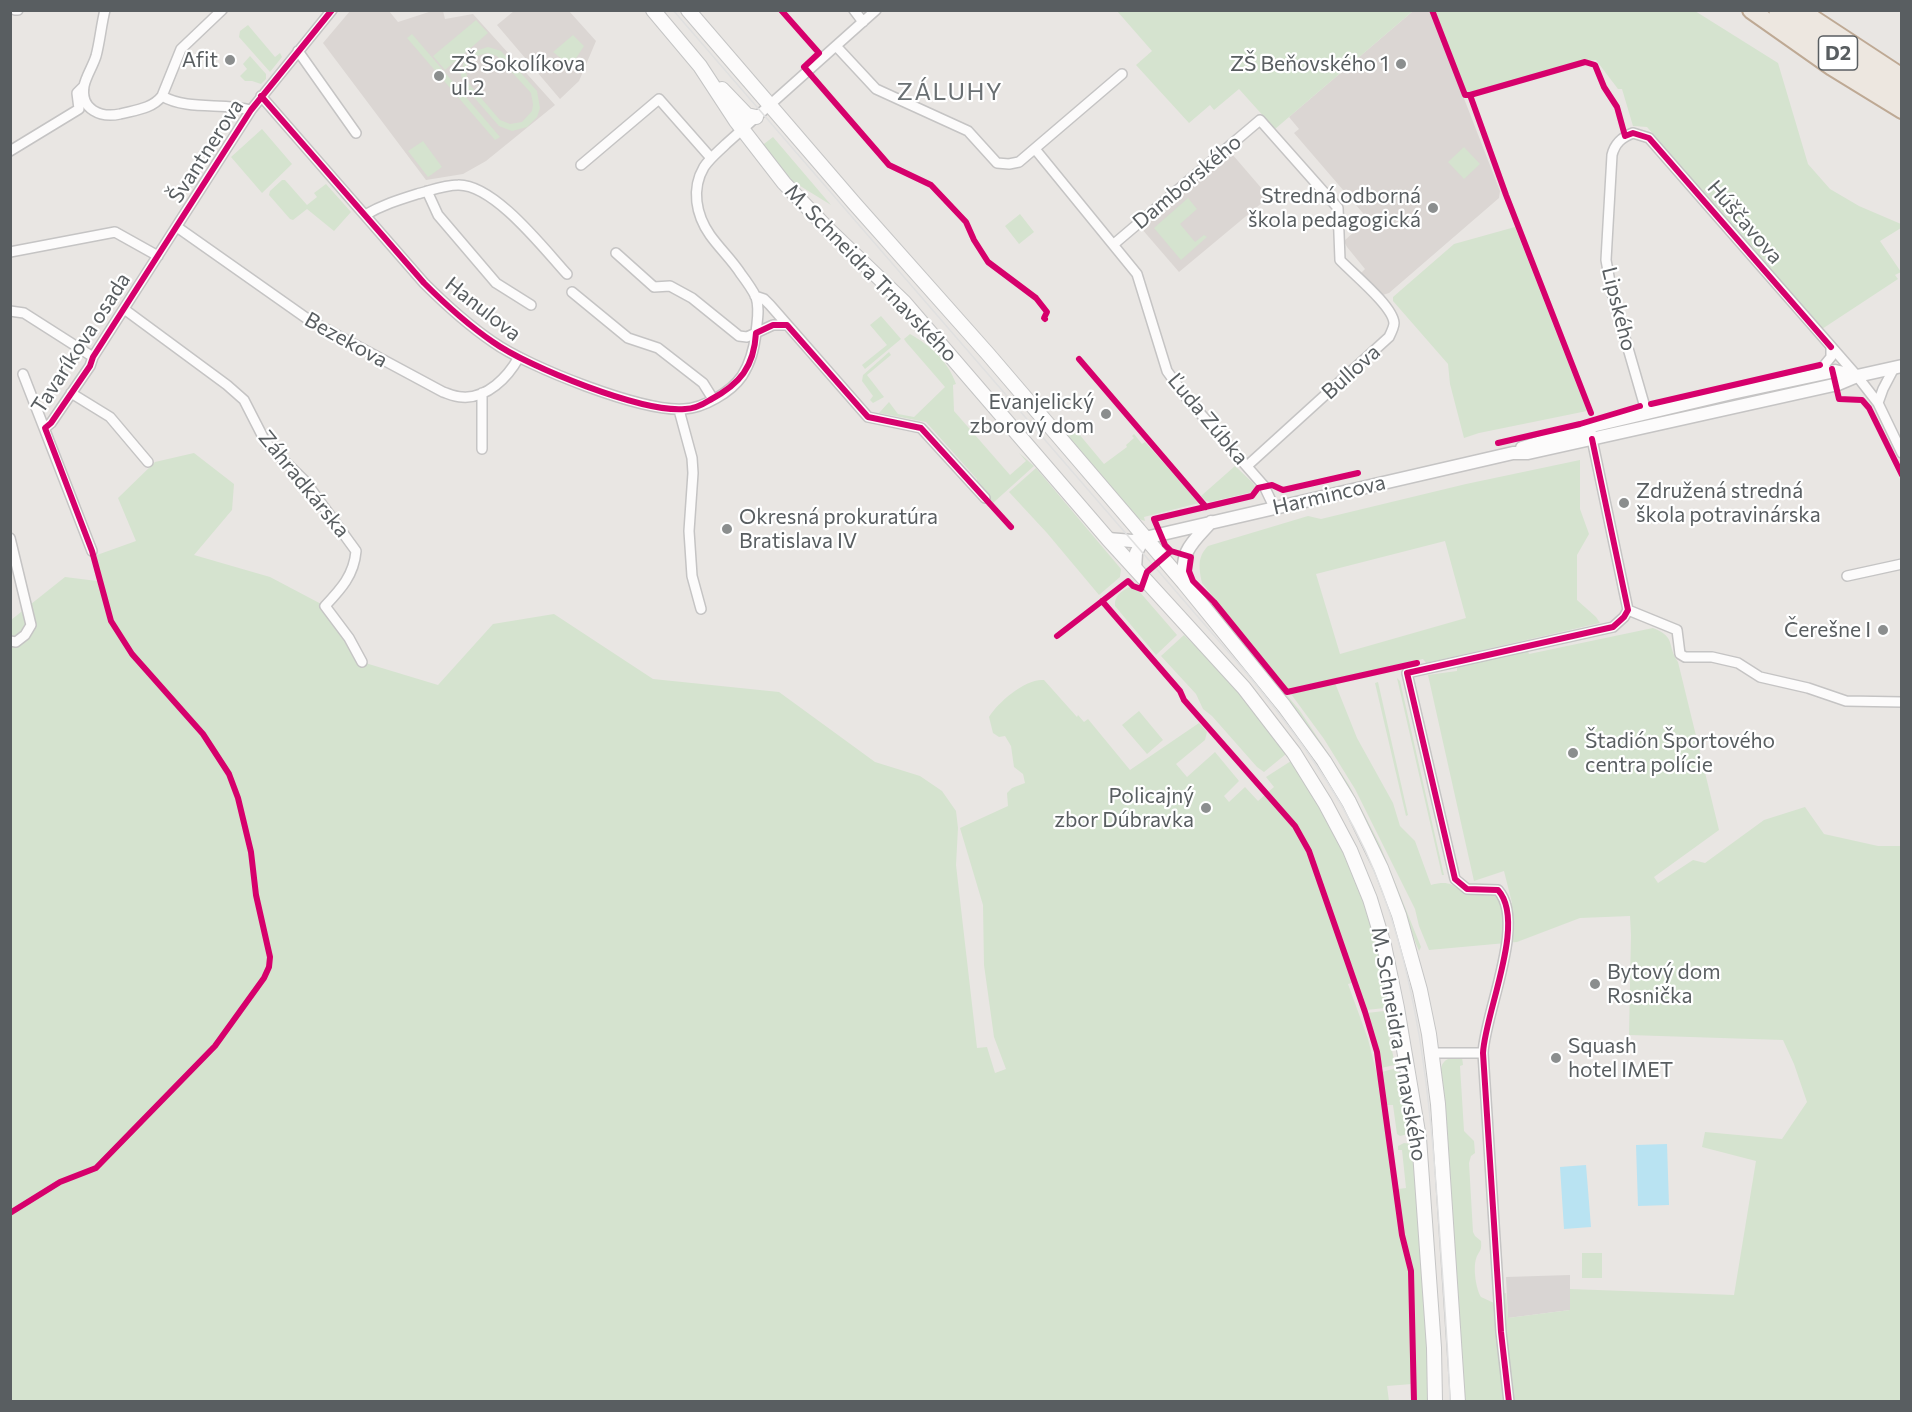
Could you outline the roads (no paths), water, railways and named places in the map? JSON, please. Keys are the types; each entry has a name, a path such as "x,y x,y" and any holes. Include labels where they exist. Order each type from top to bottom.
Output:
{"highway":[{"name":"D2","path":"1751,10 1832,67 1902,110"},
{"name":"D2","path":"1777,10 1902,92"},
{"path":"1800,10 1902,77"}],"main road":[{"name":"M. Schneidra Trnavského","path":"652,10 700,66 742,130 784,183 904,302 1135,569 1230,672 1294,753 1325,803 1350,850 1366,887 1378,922 1390,970 1419,1138 1434,1348 1435,1401"},
{"name":"M. Schneidra Trnavského","path":"688,10 1184,583 1290,715 1332,773 1357,818 1381,867 1399,915 1420,990 1432,1053 1440,1127 1458,1401"},
{"path":"700,66 747,115 756,117"}],"street":[{"path":"105,10 96,56 84,89 87,103 92,109 107,116 150,106 162,96 182,49 222,10"},
{"name":"Švantnerova","path":"158,256 251,110 332,10"},
{"path":"854,10 863,22"},
{"name":"Hanulova","path":"261,96 424,283 450,309 494,344 550,372 614,395 654,407 679,410 693,408 713,399 728,390 741,376 753,353 758,316 755,296 700,218 696,196 703,170 711,158 876,10"},
{"path":"836,46 876,89 968,130 997,163 1019,162 1122,74"},
{"path":"298,51 356,133"},
{"path":"10,150 80,109 77,93 84,89"},
{"path":"162,96 173,103 236,105 251,110"},
{"path":"581,165 659,99 711,158"},
{"name":"Damborského","path":"1114,244 1260,120"},
{"name":"Bullova","path":"1247,466 1389,337 1394,324 1391,313 1383,303 1340,260 1338,208 1260,120"},
{"name":"Húščavova","path":"1625,136 1633,133 1649,138 1857,376 1878,403 1902,453"},
{"name":"Lipského","path":"1625,136 1614,146 1612,155 1606,261 1612,293 1647,414"},
{"name":"Ľuda Zúbka","path":"1035,149 1137,274 1167,370 1185,396 1264,486 1274,507"},
{"path":"365,215 382,205 459,184 472,188 506,207 567,274"},
{"path":"428,191 438,214 496,284 531,305"},
{"name":"Bezekova","path":"177,226 279,300 321,327 443,392 462,397 482,393"},
{"path":"10,252 116,232 158,256"},
{"path":"616,253 654,287 670,285 692,298 739,336 747,337 773,325 787,325"},
{"name":"Tavaríkova osada","path":"45,428 51,423 90,366 93,357 158,256"},
{"path":"572,292 628,338 658,348 703,383 713,399"},
{"name":"Hanulova","path":"755,296 764,299 770,305 868,417 921,428 985,498"},
{"name":"Záhradkárska","path":"124,309 244,400 266,443 305,481 356,551 355,565 341,588 325,606 349,638 362,662"},
{"name":"Tavaríkova osada","path":"10,310 24,313 93,357"},
{"path":"1815,376 1832,357 1831,347"},
{"path":"482,449 482,393 501,380 519,357"},
{"path":"1878,403 1882,389 1898,367"},
{"name":"Harmincova","path":"1592,433 1838,384 1857,376 1898,367"},
{"name":"Harmincova","path":"1108,538 1132,541 1513,453 1528,453 1647,414 1835,371 1857,376"},
{"name":"Tavaríkova osada","path":"23,374 92,551"},
{"name":"Tavaríkova osada","path":"71,393 110,417 148,462"},
{"path":"679,410 693,465 689,512 690,543 692,576 701,609"},
{"path":"1509,1401 1501,1332 1483,1053 1485,1033 1508,945 1509,922 1503,897 1498,890 1467,890 1455,879 1407,672 1612,627 1624,617 1628,610 1592,433"},
{"path":"1184,583 1185,555 1211,522"},
{"path":"1135,569 1136,553 1144,537"},
{"path":"10,538 31,625 25,635 16,642 10,641"},
{"path":"1847,576 1902,564"},
{"path":"1628,610 1677,630 1680,654 1685,657 1712,657 1738,663 1760,677 1808,688 1846,701 1902,702"},
{"path":"1432,1053 1483,1053"}],"water":[{"path":"1667,1144 1669,1205 1638,1206 1636,1145"},
{"path":"1586,1165 1591,1227 1564,1229 1560,1167"}],"tram line":[{"path":"673,10 1244,670 1310,756 1353,826 1383,894 1398,940 1419,1034 1431,1129 1450,1402"}],"place":[{"name":"Afit","path":"230,60"},
{"name":"ZŠ Beňovského 1","path":"1401,64"},
{"name":"ZŠ Sokolíkova ul.2","path":"439,76"},
{"name":"Stredná odborná škola pedagogická","path":"1433,208"},
{"name":"Evanjelický zborový dom","path":"1106,414"},
{"name":"Združená stredná škola potravinárska","path":"1624,503"},
{"name":"Okresná prokuratúra Bratislava IV","path":"727,529"},
{"name":"Čerešne I","path":"1883,630"},
{"name":"Štadión Športového centra polície","path":"1573,753"},
{"name":"Policajný zbor Dúbravka","path":"1206,808"},
{"name":"Bytový dom Rosnička","path":"1595,984"},
{"name":"Squash hotel IMET","path":"1556,1058"}],"district":[{"name":"ZÁLUHY","path":"950,92"}]}
